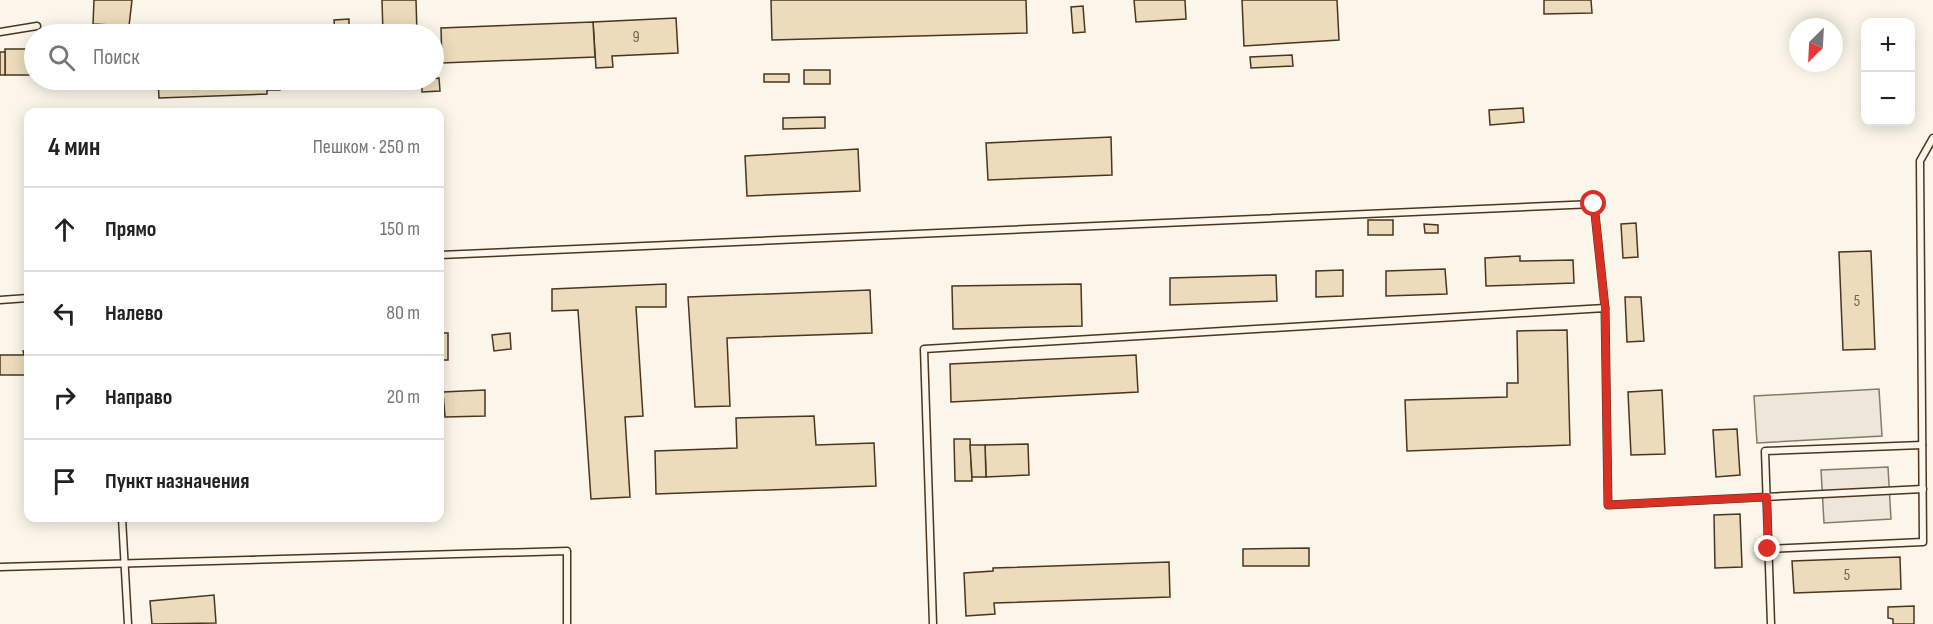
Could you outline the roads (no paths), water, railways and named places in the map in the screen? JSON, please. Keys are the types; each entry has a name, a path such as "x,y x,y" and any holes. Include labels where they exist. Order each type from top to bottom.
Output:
{"lane":[{"path":"0,32 24,28"},
{"path":"1768,549 1923,542 1920,161 1933,138"},
{"path":"444,255 1594,204 1605,308 1608,505 1923,489"},
{"path":"0,300 24,298"},
{"path":"933,624 924,350 1605,308"},
{"path":"1770,624 1765,451 1922,445"},
{"path":"122,522 128,624"},
{"path":"0,567 567,551 567,624"}]}
